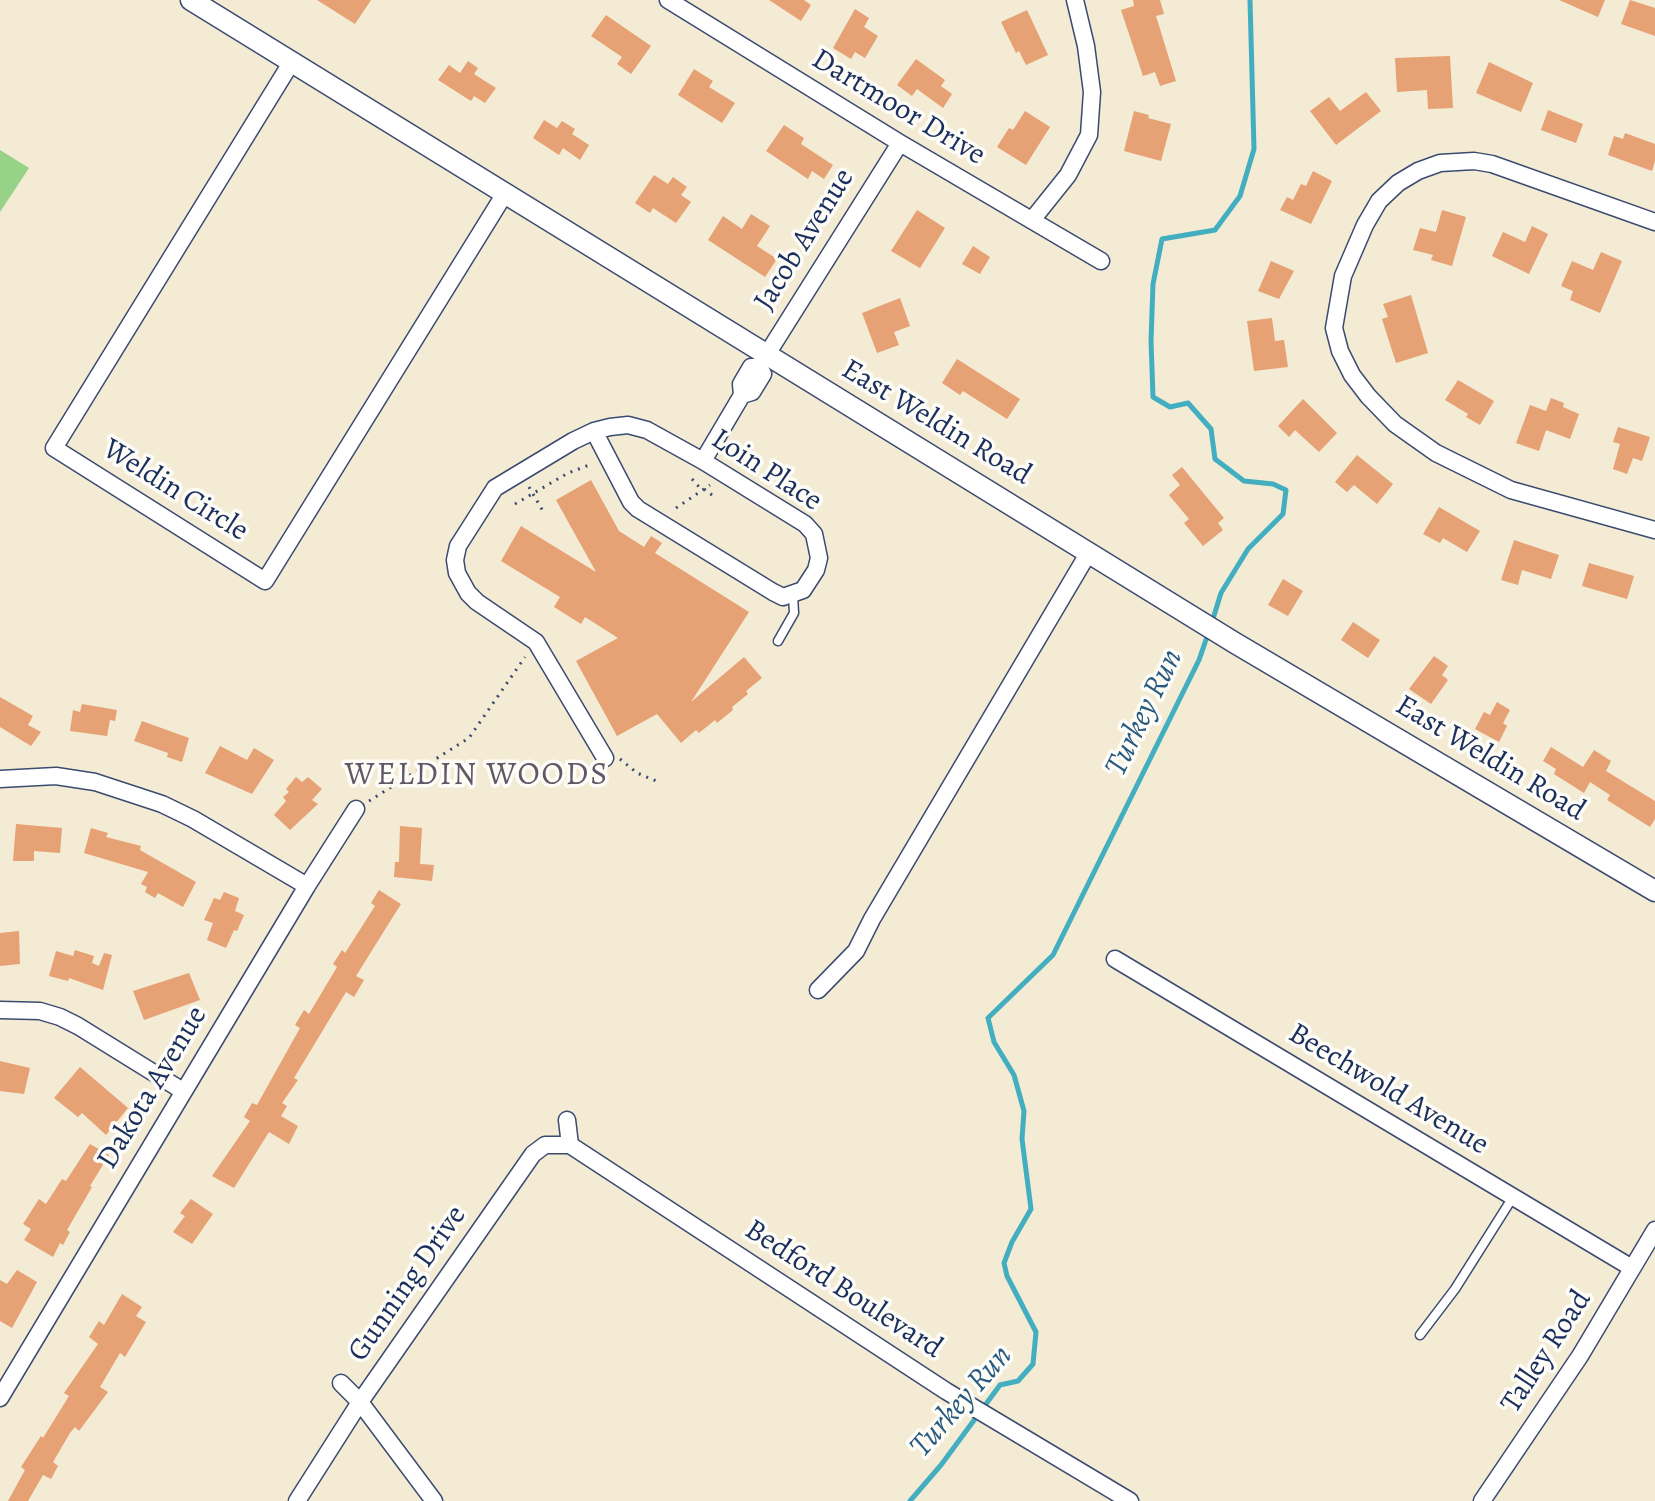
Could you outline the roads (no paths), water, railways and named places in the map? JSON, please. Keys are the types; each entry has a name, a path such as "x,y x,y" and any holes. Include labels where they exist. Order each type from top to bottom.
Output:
{"street":[{"name":"East Weldin Road","path":"191,0 504,195 762,361 1089,552 1235,643 1655,891"},
{"name":"Dartmoor Drive","path":"668,0 900,143 1101,261"},
{"path":"1032,220 1068,175 1089,135 1092,92 1086,46 1075,0"},
{"name":"Weldin Circle","path":"291,63 54,448 265,581 504,195"},
{"name":"Jacob Avenue","path":"703,461 742,395 752,392 763,374 762,361 900,143"},
{"path":"1655,222 1492,164 1474,161 1440,163 1398,183 1379,201 1343,276 1334,328 1346,363 1368,396 1395,424 1436,453 1511,490 1655,530"},
{"name":"Loin Place","path":"611,757 536,642 477,602 457,573 455,560 458,546 495,488 594,431 628,425 647,430 805,524 814,534 819,558 816,570 803,590 793,595"},
{"path":"594,431 631,502 638,509 773,592 783,597 793,595"},
{"path":"818,990 856,951 1089,552"},
{"path":"0,779 56,776 82,780 162,804 307,886"},
{"name":"Dakota Avenue","path":"0,1398 356,809"},
{"name":"Beechwold Avenue","path":"1115,959 1632,1268"},
{"path":"0,1010 40,1011 60,1017 183,1091"},
{"path":"567,1120 570,1145"},
{"name":"Gunning Drive","path":"297,1501 360,1402 533,1154 545,1145 570,1145"},
{"name":"Bedford Boulevard","path":"570,1145 966,1404 1130,1501"},
{"name":"Talley Road","path":"1482,1501 1580,1356 1655,1230"},
{"path":"341,1383 360,1402 434,1501"}],"lane":[{"path":"778,641 794,613 793,595"},
{"path":"1420,1335 1455,1289 1513,1197"}],"waterway":[{"name":"Turkey Run","path":"1212,622 1221,593 1248,549 1283,514 1286,490 1273,484 1244,481 1215,459 1211,429 1188,403 1170,407 1153,397 1153,284 1162,239 1215,230 1240,196 1254,149 1250,0"},
{"name":"Turkey Run","path":"910,1501 941,1465 1000,1385 1018,1381 1033,1364 1036,1332 1007,1276 1004,1263 1031,1209 1022,1139 1024,1111 1014,1075 994,1042 988,1018 1053,955 1199,660 1209,631"}],"district":[{"name":"WELDIN WOODS","path":"477,776"}]}
